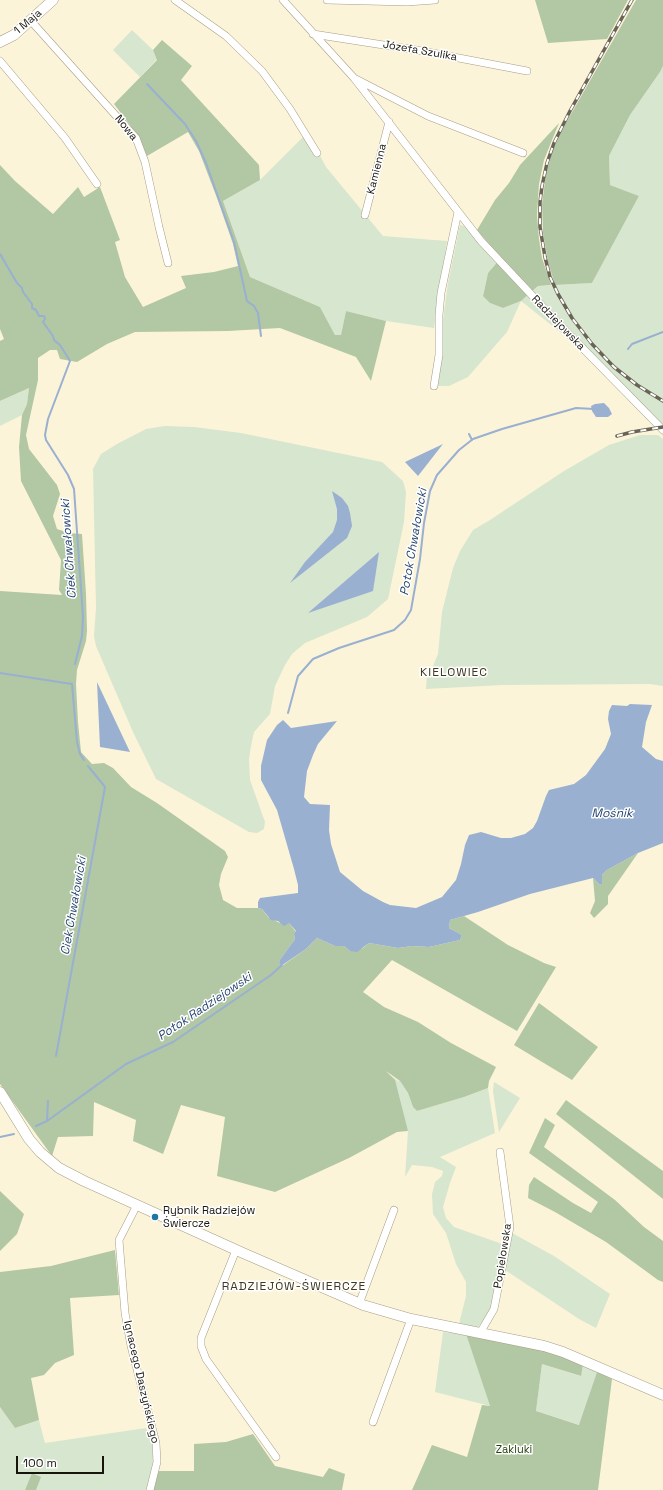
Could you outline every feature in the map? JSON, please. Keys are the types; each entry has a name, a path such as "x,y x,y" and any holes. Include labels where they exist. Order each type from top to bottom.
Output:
{"street":[{"name":"1 Maja","path":"0,42 14,35 53,0"},
{"path":"174,0 226,36 262,71 290,109 317,153"},
{"path":"283,0 354,78 389,122"},
{"path":"327,0 407,2 435,0"},
{"name":"Nowa","path":"31,21 136,138 145,162 168,263"},
{"name":"Józefa Szulika","path":"313,34 422,51 527,71"},
{"path":"0,61 65,138 97,184"},
{"path":"354,78 428,116 523,154"},
{"name":"Radziejowska","path":"389,122 481,241 507,270 663,430"},
{"name":"Kamienna","path":"365,215 389,122"},
{"path":"434,386 439,355 438,315 441,293 458,212"},
{"path":"0,1092 31,1141 52,1163 74,1176 137,1205 358,1304 411,1319 551,1348 663,1395"},
{"name":"Popielowska","path":"480,1333 494,1309 510,1227 500,1152"},
{"name":"Ignacego Daszyńskiego","path":"137,1205 119,1240 125,1313 131,1346 156,1443 157,1462 150,1490"},
{"path":"358,1304 394,1210"},
{"path":"236,1250 201,1338 201,1346 206,1359 276,1457"},
{"path":"373,1422 411,1319"}],"green space":[{"path":"535,0 628,0 607,39 548,43"},
{"path":"636,0 663,0 663,66 630,115 609,156 610,185 639,196 592,283 555,285 548,262 543,233 542,204 546,174 553,149 567,121"},
{"path":"132,30 153,50 157,59 140,77 113,50"},
{"path":"162,40 192,66 181,80 259,165 260,180 223,201 250,277 320,307 335,335 341,335 346,311 386,321 371,381 356,357 280,328 228,331 135,332 107,344 77,362 60,359 57,350 50,350 38,358 38,380 26,435 29,449 57,485 60,494 53,516 57,529 69,533 82,534 87,631 86,641 77,670 76,684 81,752 92,764 104,763 113,768 131,787 157,803 225,851 228,857 221,874 219,885 223,900 237,908 262,909 268,917 280,923 289,923 296,932 294,934 295,939 279,961 282,966 306,949 317,938 335,946 344,946 350,951 363,948 369,943 398,948 412,946 429,947 460,940 462,935 449,928 450,920 464,916 508,945 544,963 556,967 517,1031 392,960 363,992 384,1007 418,1022 451,1043 496,1067 489,1081 488,1088 417,1111 413,1107 408,1093 400,1081 386,1071 395,1080 408,1131 397,1132 349,1158 275,1192 217,1176 225,1117 181,1105 163,1154 133,1141 136,1120 94,1102 93,1136 58,1137 52,1156 0,1084 0,591 62,595 59,590 61,560 21,481 19,447 22,415 27,404 29,388 0,401 0,341 4,339 0,329 0,165 15,181 53,214 78,187 84,197 100,187 120,240 115,242 125,277 143,307 186,288 181,276 214,272 238,266 233,244 217,198 199,151 188,132 147,156 139,137 114,104 157,60 153,50"},
{"path":"663,66 663,436 574,343 521,301 538,286 592,283 639,196 610,185 609,156 630,115"},
{"path":"559,123 544,160 539,184 537,215 542,258 551,285 538,286 521,301 503,308 490,303 483,296 488,273 501,258 477,230 495,200 509,183 520,165"},
{"path":"304,136 318,152 326,167 383,236 447,241 434,328 386,321 346,311 341,335 335,335 320,307 250,277 223,201 260,180"},
{"path":"460,225 464,226 472,235 477,230 501,259 488,273 483,295 490,303 503,308 521,301 507,332 468,377 449,386 437,386 443,339 442,327 448,283"},
{"path":"29,388 27,404 22,415 0,426 0,401"},
{"path":"165,426 194,427 241,433 382,462 403,481 406,492 404,522 388,599 367,617 305,643 292,654 275,686 270,714 254,732 249,759 250,780 265,822 264,829 257,833 249,832 156,779 133,732 96,646 94,636 96,608 93,469 101,454 117,444 146,429"},
{"path":"640,435 658,435 663,439 663,686 650,684 502,685 426,689 427,675 438,654 442,612 453,568 460,551 473,530 564,471 609,445"},
{"path":"638,853 608,896 608,904 594,918 590,913 595,901 593,878 602,885 602,875 607,870"},
{"path":"539,1003 598,1047 572,1080 514,1045"},
{"path":"382,1069 400,1081 408,1093 413,1107 417,1111 488,1088 495,1133 440,1157 456,1167 443,1207 446,1218 454,1227 505,1245 493,1302 489,1313 478,1327 459,1324 466,1296 466,1282 456,1264 446,1233 433,1214 432,1194 435,1182 442,1176 443,1171 432,1167 412,1165 405,1177 408,1131"},
{"path":"494,1082 520,1098 499,1132 493,1091"},
{"path":"566,1100 663,1171 663,1199 556,1114"},
{"path":"545,1118 555,1125 544,1147 615,1200 644,1227 663,1241 663,1282 658,1280 606,1242 528,1198 529,1185 534,1177 591,1213 598,1202 529,1153"},
{"path":"0,1191 24,1214 17,1234 0,1251"},
{"path":"512,1233 554,1256 610,1294 596,1328 579,1319 505,1270"},
{"path":"115,1250 119,1295 70,1298 74,1355 55,1363 44,1375 31,1378 39,1420 15,1428 0,1407 0,1272 51,1266"},
{"path":"443,1332 466,1334 490,1406 435,1392"},
{"name":"Zakluki","path":"466,1334 543,1350 583,1364 581,1376 542,1364 536,1411 579,1425 597,1372 612,1379 598,1490 412,1490 432,1445 467,1457 482,1405 490,1406"},
{"path":"542,1364 580,1376 583,1364 597,1372 580,1425 536,1411"},
{"path":"0,1407 15,1428 39,1420 45,1443 146,1428 152,1442 153,1461 146,1490 36,1490 40,1477 33,1473 25,1490 0,1490"},
{"path":"253,1434 275,1466 323,1477 329,1468 345,1474 342,1490 148,1490 159,1471 194,1471 194,1444 226,1442"},
{"path":"32,1473 41,1477 36,1490 25,1490"}],"water":[{"path":"604,403 612,414 608,417 596,417 591,406"},
{"path":"443,444 418,476 405,462"},
{"path":"332,491 342,498 348,506 352,526 347,538 290,583 305,562 333,532 337,520 337,509"},
{"path":"379,552 373,591 308,613"},
{"path":"97,682 130,752 100,747"},
{"name":"Mośnik","path":"630,704 652,705 646,722 642,747 656,759 663,761 663,843 638,853 607,870 602,875 602,885 593,878 530,894 450,920 449,928 462,935 460,940 429,947 412,946 398,948 369,943 357,952 350,951 344,946 335,946 317,938 306,949 281,966 279,961 295,939 294,934 296,931 289,923 284,926 278,921 271,920 262,909 258,908 258,902 260,898 298,893 298,885 294,869 277,810 261,780 261,766 267,740 277,725 283,720 291,728 337,721 318,744 313,755 307,771 304,797 310,804 330,805 329,830 331,844 340,872 363,891 383,902 390,905 416,908 442,897 456,880 469,835 481,832 501,838 511,838 525,834 533,828 549,790 574,784 586,775 605,749 611,734 608,719 609,711 612,705 627,706"}],"waterway":[{"path":"147,84 185,124 196,141 206,163 234,242 247,301 254,306 258,313 261,336"},
{"name":"Ciek Chwałowicki","path":"0,254 17,283 32,304 32,308 36,310 39,316 44,316 45,319 43,322 53,336 54,340 60,345 70,361 48,419 45,435 46,440 68,475 74,489 83,617 82,636 75,664"},
{"name":"Potok Chwałowicki","path":"628,349 632,344 663,332"},
{"name":"Potok Chwałowicki","path":"288,713 298,676 313,659 339,648 394,630 405,620 411,610 430,491 437,475 459,450 473,439 502,429 576,408 594,409"},
{"name":"Potok Chwałowicki","path":"469,434 472,440"},
{"name":"Ciek Chwałowicki","path":"0,673 72,684 77,742 80,754 84,760"},
{"name":"Ciek Chwałowicki","path":"56,1056 105,787 88,766"},
{"name":"Potok Radziejowski","path":"36,1126 47,1121 126,1064 173,1042 271,975 282,965"},
{"name":"Ciek Chwałowicki","path":"47,1121 48,1101"},
{"name":"Potok Radziejowski","path":"0,1137 14,1134"}],"railway":[{"path":"632,0 570,111 554,143 547,163 542,186 540,202 540,227 550,277 572,318 592,344 614,367 637,385 663,401"},
{"path":"617,436 663,427"}],"place":[{"name":"Rybnik Radziejów Świercze","path":"155,1217"}],"district":[{"name":"KIELOWIEC","path":"454,673"},
{"name":"RADZIEJÓW-ŚWIERCZE","path":"294,1287"}]}
